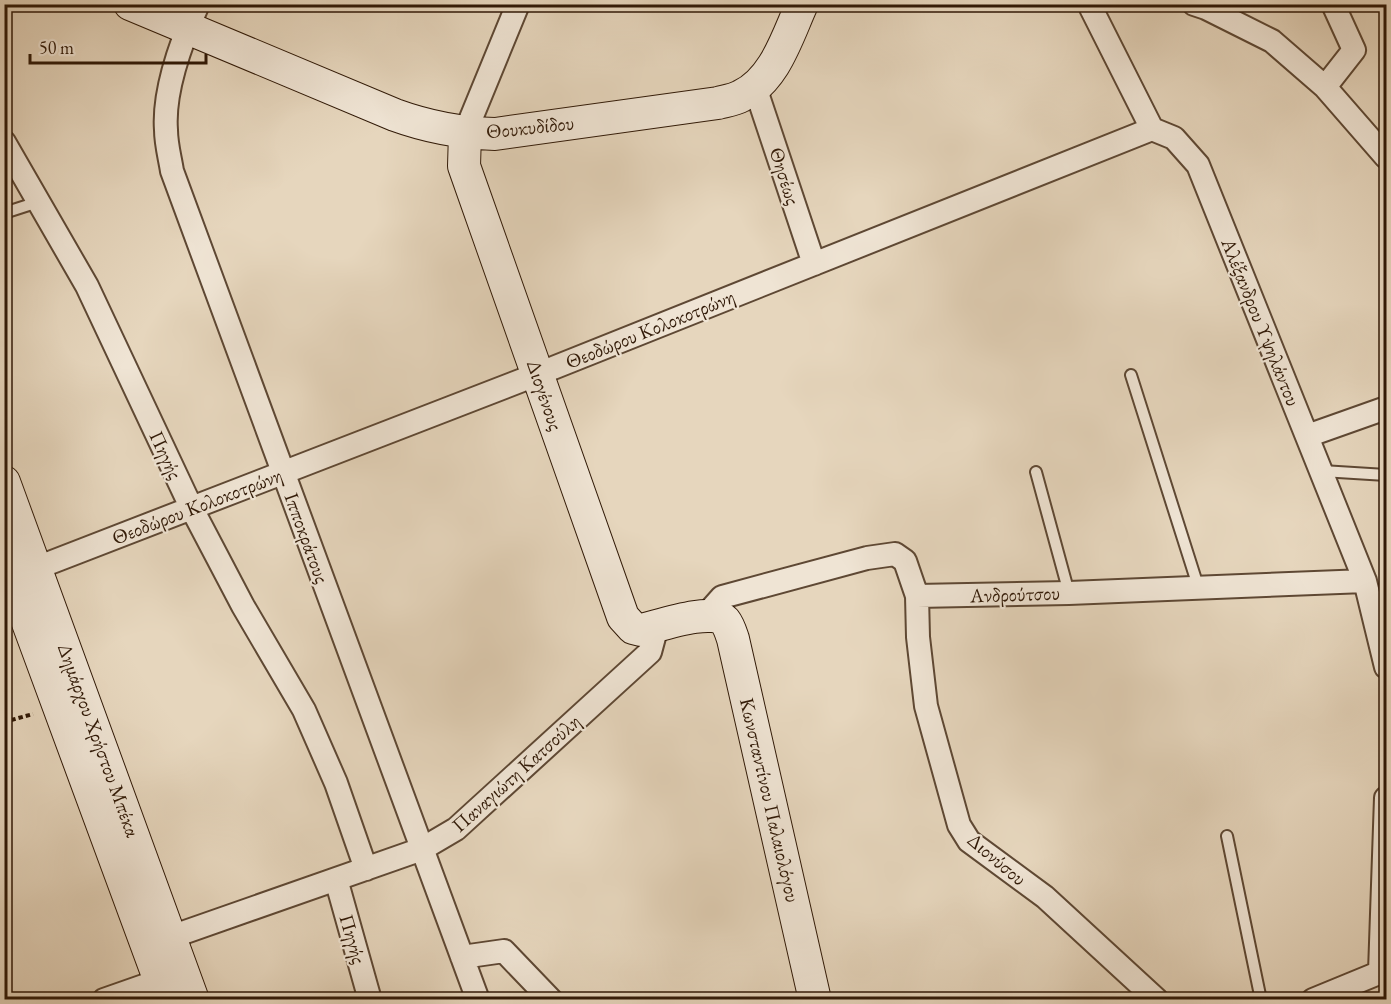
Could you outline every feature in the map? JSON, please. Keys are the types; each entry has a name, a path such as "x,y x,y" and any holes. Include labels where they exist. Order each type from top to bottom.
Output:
{"main road":[{"name":"Θουκυδίδου","path":"130,4 193,16 395,115 426,126 465,133 495,134 718,103 740,97 755,87 771,69 802,4"},
{"name":"Διογένους","path":"465,133 464,166 623,617 633,628 641,630 657,626"},
{"name":"Δημάρχου Χρήστου Μπέκα","path":"4,482 18,568 164,990"},
{"name":"Δημάρχου Χρήστου Μπέκα","path":"18,568 171,937 193,999"},
{"path":"657,626 706,615"},
{"name":"Κωνσταντίνου Παλαιολόγου","path":"706,615 724,620 733,639 815,999"}],"street":[{"path":"465,133 518,4"},
{"path":"1092,4 1091,8 1152,129"},
{"path":"1325,87 1354,50 1333,4"},
{"path":"1202,6 1272,41 1325,87 1386,157"},
{"name":"Ιπποκράτους","path":"193,16 170,83 165,128 172,171 478,999"},
{"name":"Θησέως","path":"755,87 814,264"},
{"name":"Θεοδώρου Κολοκοτρώνη","path":"18,568 283,473 538,374 1152,129"},
{"name":"Αλέξανδρου Υψηλάντου","path":"1152,129 1174,138 1198,165 1365,581 1386,667"},
{"name":"Πηγής","path":"4,142 87,286 191,507 243,606 304,710 336,783 366,869"},
{"path":"1307,436 1386,408"},
{"path":"706,615 722,597 867,558 895,554 905,561 917,596"},
{"name":"Ανδρούτσου","path":"917,596 1069,593 1365,581"},
{"name":"Διονύσου","path":"917,596 918,637 926,706 959,825 969,841 1045,897 1157,999"},
{"name":"Παναγιώτη Κατσούλη","path":"171,937 422,849 456,829 650,651 657,626"},
{"path":"1313,999 1383,971 1386,798"},
{"name":"Πηγής","path":"336,879 370,999"},
{"path":"462,957 504,951 551,999"},
{"path":"104,999 164,990"}],"lane":[{"path":"4,213 38,202"},
{"path":"1131,375 1198,586"},
{"path":"1321,471 1386,475"},
{"path":"1036,472 1069,593"},
{"path":"1227,836 1261,999"}]}
